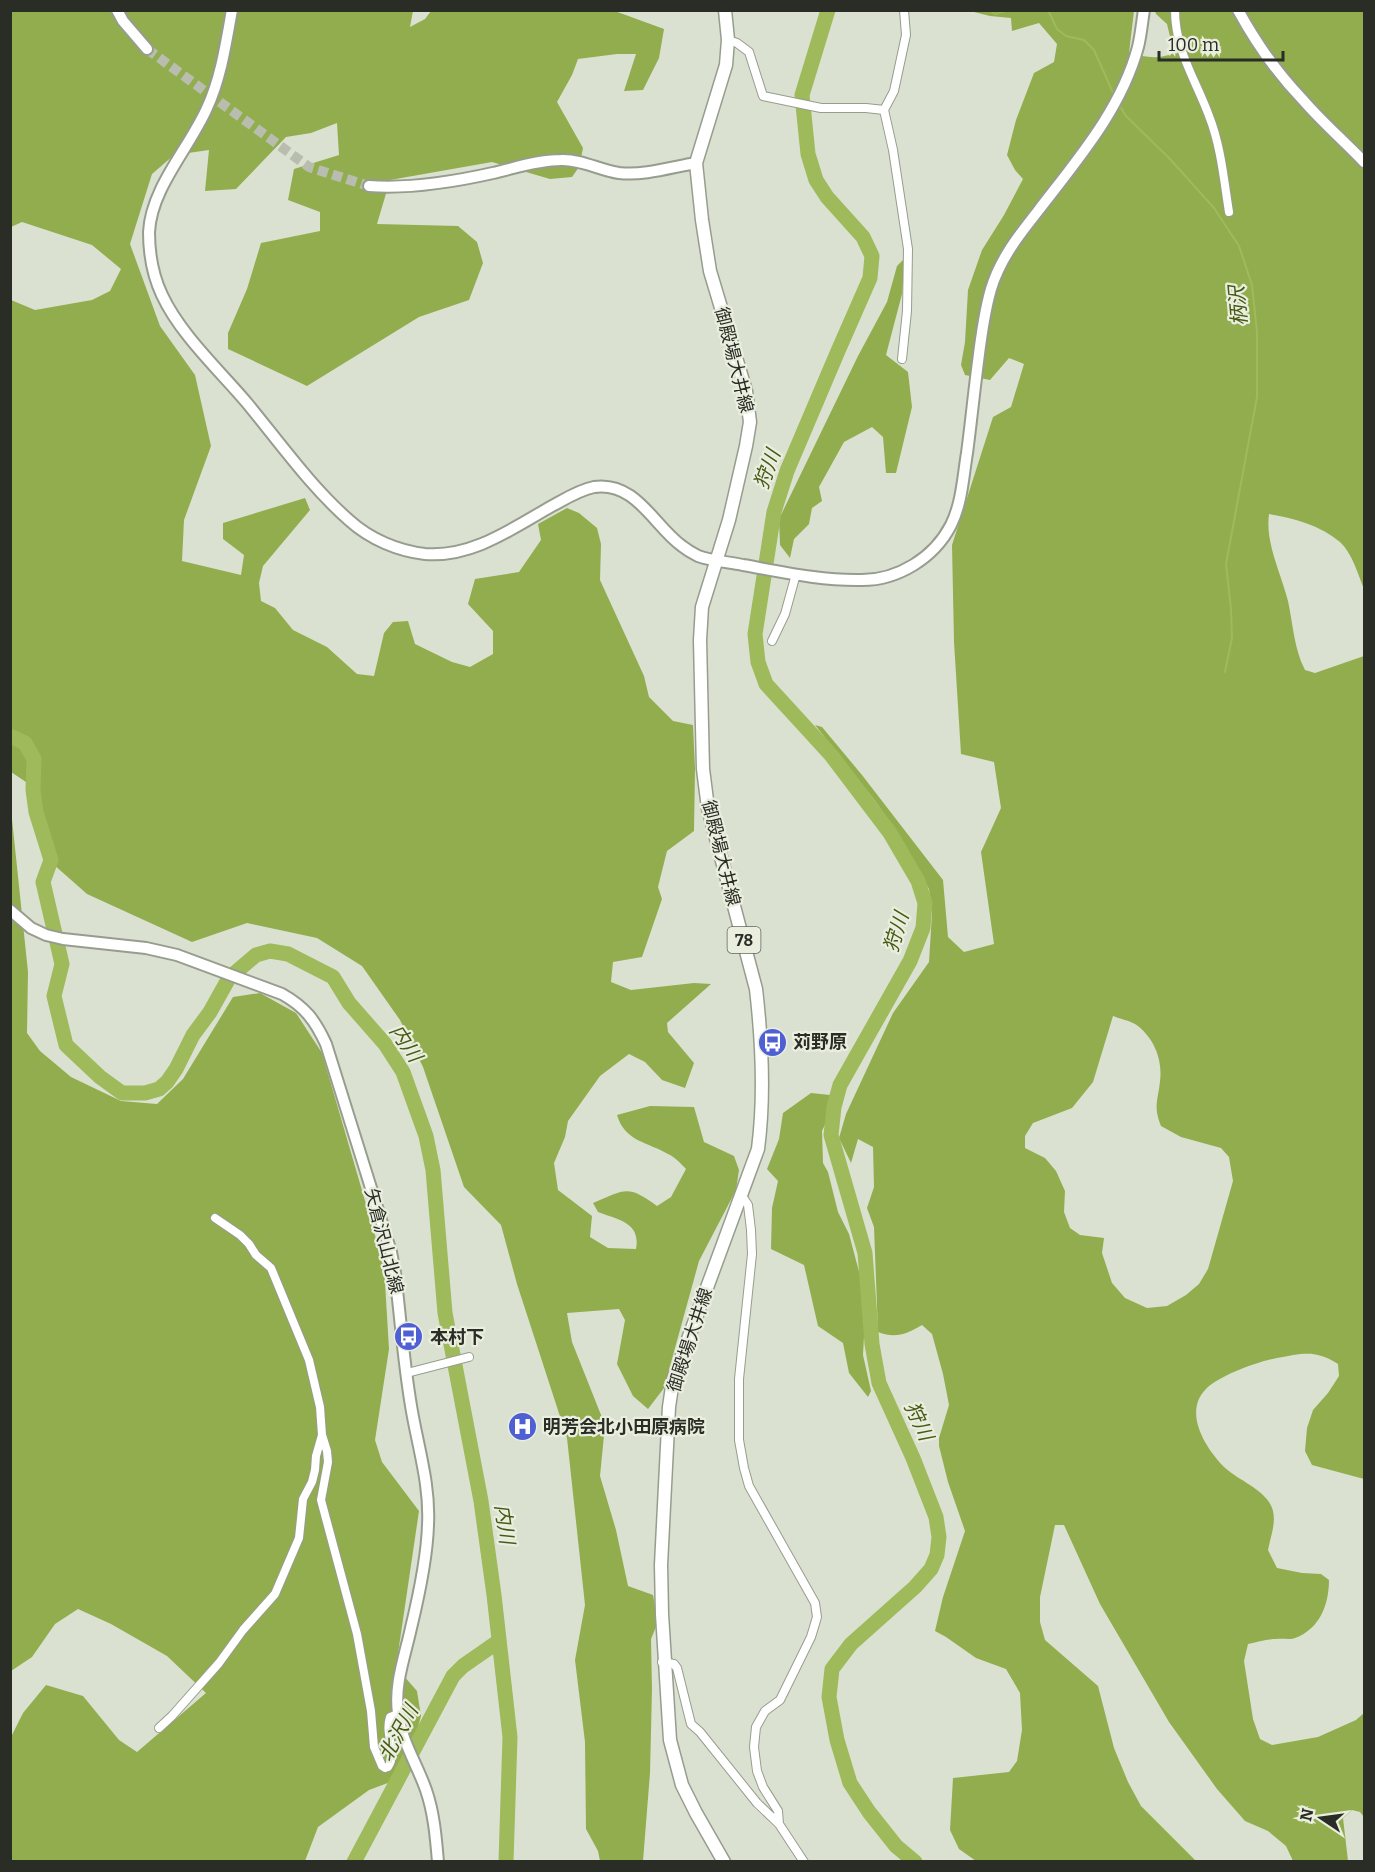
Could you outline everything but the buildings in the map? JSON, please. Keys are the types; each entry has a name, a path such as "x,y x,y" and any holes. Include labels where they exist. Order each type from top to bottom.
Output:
{"main road":[{"name":"御殿場大井線","path":"724,1862 682,1785 670,1740 663,1662 661,1564 670,1398 674,1380 742,1196 758,1149 762,1123 756,989 708,808 703,769 700,640 702,608 729,520 750,422 746,391 710,271 696,163 726,65 728,40 725,10"}],"street":[{"path":"117,10 123,21 147,49"},
{"path":"232,10 216,87 201,122 172,167 158,198 149,228 151,261 161,294 180,327 219,370 315,486 351,523 377,540 405,550 426,554 450,553 467,550 494,538 570,496 593,487 608,488 624,492 646,508 682,547 699,556 790,573 864,580 893,576 912,567 931,551 949,528 957,509 963,479 982,333 992,283 1009,249 1108,116 1126,82 1139,44 1143,10"},
{"path":"902,359 907,311 908,249 893,150 884,110 894,91 906,35 904,10"},
{"path":"1175,10 1175,28 1182,54 1210,118 1229,212"},
{"path":"1238,10 1253,37 1281,75 1365,162"},
{"path":"728,40 737,43 748,52 763,96 821,108 884,110"},
{"path":"369,186 411,186 560,160 578,161 620,173 642,172 696,163"},
{"path":"772,641 785,614 790,573"},
{"name":"矢倉沢山北線","path":"13,913 31,928 46,935 146,948 177,955 244,979 282,994 297,1003 318,1026 326,1044 391,1252 413,1417 428,1496 425,1553 414,1616 401,1669 397,1701 400,1726 419,1770 432,1814 438,1862"},
{"path":"742,1196 748,1205 750,1214 752,1254 739,1379 739,1440 749,1486 815,1603 817,1617 811,1637 780,1700 765,1711 756,1727 754,1747 757,1771 763,1787 778,1810 779,1824"},
{"path":"215,1218 240,1235 256,1255 271,1268 309,1360 320,1407 322,1435 328,1462 321,1500 357,1634 371,1711 374,1747 385,1768 392,1761 388,1724 390,1717 398,1714"},
{"path":"407,1373 469,1357"},
{"path":"159,1728 219,1663 243,1630 275,1594 299,1538 303,1499 312,1482 322,1435"},
{"path":"663,1662 674,1664 677,1668 691,1724 757,1803 779,1824 804,1862"}],"green space":[{"path":"612,10 664,29 659,58 643,90 624,91 636,54 578,59 557,102 583,148 579,167 572,177 550,179 492,162 390,180 377,224 458,226 477,242 483,263 469,300 419,317 307,386 228,349 228,333 247,289 261,243 320,231 320,212 288,200 294,169 339,155 337,123 311,133 286,137 236,189 205,191 209,150 174,155 152,174 130,244 160,326 195,375 211,446 184,520 182,561 241,575 244,555 223,539 223,523 305,498 310,510 263,566 259,583 261,601 275,608 293,630 327,647 357,674 374,676 384,633 393,622 408,621 415,644 452,662 470,667 493,654 493,631 468,604 475,579 519,572 541,540 538,524 567,508 579,513 597,528 601,544 600,580 644,676 649,697 673,721 693,725 694,831 667,851 658,887 662,899 642,957 613,962 611,982 631,990 694,983 711,984 667,1023 668,1032 694,1063 685,1088 662,1080 645,1062 629,1054 600,1076 568,1121 565,1137 554,1163 558,1190 592,1216 590,1237 608,1248 636,1249 635,1233 626,1223 598,1212 593,1203 626,1191 639,1194 657,1206 671,1197 686,1169 671,1155 631,1136 617,1115 650,1106 694,1107 704,1142 734,1156 739,1170 736,1190 699,1261 664,1388 648,1409 633,1396 617,1364 625,1320 619,1309 567,1313 572,1342 605,1425 600,1476 616,1530 628,1586 653,1595 658,1622 651,1639 650,1773 643,1861 600,1861 598,1851 586,1829 585,1742 575,1660 585,1605 567,1438 517,1284 501,1225 464,1187 423,1067 400,1020 362,966 317,938 247,923 192,942 87,894 53,864 41,829 35,788 11,772 11,300 35,310 92,300 110,291 121,269 92,245 22,222 11,227 11,11 413,11 410,27 425,19 431,11"},
{"path":"970,11 1134,11 1129,53 1157,57 1174,53 1167,24 1155,11 1364,11 1364,589 1348,552 1332,536 1306,523 1269,514 1268,525 1271,547 1288,601 1296,645 1305,670 1315,673 1364,656 1364,1479 1312,1465 1305,1451 1307,1428 1313,1410 1339,1376 1338,1364 1330,1359 1315,1354 1301,1354 1250,1366 1212,1384 1199,1398 1196,1408 1199,1429 1216,1458 1228,1471 1259,1491 1269,1502 1273,1514 1273,1526 1268,1550 1277,1568 1321,1574 1329,1580 1325,1607 1311,1629 1293,1639 1248,1644 1244,1661 1253,1719 1260,1739 1272,1745 1318,1737 1356,1720 1364,1713 1364,1817 1360,1812 1352,1810 1343,1818 1348,1861 1293,1861 1286,1846 1268,1831 1245,1821 1217,1789 1169,1722 1100,1604 1064,1525 1055,1525 1040,1597 1040,1622 1045,1640 1098,1686 1114,1748 1141,1806 1196,1861 976,1861 959,1849 950,1830 953,1778 1009,1772 1017,1761 1022,1730 1020,1693 1006,1669 976,1658 935,1631 943,1597 965,1531 948,1482 939,1446 939,1438 949,1405 943,1374 932,1334 922,1325 901,1334 890,1335 878,1332 874,1227 867,1208 874,1187 873,1147 858,1139 851,1163 839,1138 846,1114 893,1013 929,962 932,913 929,889 901,839 876,802 815,725 822,727 862,775 943,880 948,937 964,952 994,944 981,852 1001,808 994,762 961,754 954,642 952,545 993,417 1011,407 1024,364 1009,358 990,380 965,375 961,365 965,342 968,290 982,250 1023,179 1007,155 1016,120 1034,73 1054,62 1057,44 1039,23 1012,31 1011,18","holes":["1113,1016 1132,1023 1141,1029 1152,1042 1158,1056 1161,1073 1157,1108 1161,1126 1181,1137 1221,1148 1229,1157 1233,1181 1208,1269 1199,1284 1167,1306 1147,1308 1125,1298 1112,1283 1102,1253 1104,1238 1080,1235 1070,1228 1064,1212 1065,1191 1056,1171 1045,1158 1025,1148 1025,1136 1033,1123 1072,1108 1093,1082"]},
{"path":"905,258 902,294 886,355 908,372 912,407 896,473 886,473 883,437 872,427 844,442 819,487 822,501 812,508 809,524 794,539 790,558 780,545 779,519 858,356 887,302 897,266"},
{"path":"10,800 28,972 27,1033 40,1051 71,1077 121,1101 157,1104 183,1079 233,997 260,993 296,1013 322,1053 384,1266 389,1349 375,1440 382,1462 419,1511 396,1667 417,1691 421,1716 407,1766 393,1781 369,1790 318,1827 305,1861 11,1861 11,1737 23,1713 46,1685 83,1696 119,1740 137,1752 206,1693 167,1656 111,1624 78,1609 55,1624 32,1657 11,1671"},
{"path":"811,1093 830,1095 830,1114 822,1131 823,1163 828,1172 838,1212 849,1234 866,1298 863,1355 871,1391 868,1397 849,1373 843,1343 818,1326 804,1265 771,1249 772,1208 778,1181 767,1169 779,1139 783,1113"}],"waterway":[{"name":"狩川","path":"828,10 802,95 808,154 816,180 827,197 863,237 872,256 870,278 787,471 774,512 755,634 758,662 766,684 831,755 890,833 918,881 925,903 923,928 910,961 840,1085 834,1107 831,1135 865,1253 872,1344 879,1383 913,1458 936,1517 939,1537 937,1555 931,1569 915,1587 851,1644 832,1669 829,1697 837,1740 850,1783 896,1846 915,1862"},
{"name":"柄沢","path":"989,10 995,14 1009,10"},
{"name":"柄沢","path":"1048,10 1057,29 1066,36 1084,40 1094,50 1114,95"},
{"name":"柄沢","path":"1118,103 1126,116 1170,159 1214,208 1239,246 1252,285 1257,332 1257,397 1226,564 1232,638 1225,672"},
{"name":"内川","path":"10,736 25,743 34,759 33,790 36,812 51,860 43,882 62,964 54,996 66,1045 100,1077 122,1093 145,1093 159,1089 176,1069 193,1035 210,1012 229,978 256,955 270,951 288,954 333,977 349,1003 385,1044 403,1072 426,1136 433,1170 445,1313 481,1501 494,1595 510,1737 506,1862"},
{"name":"北沢川","path":"354,1862 453,1676 463,1666 499,1641"}],"tunnel":[{"path":"147,49 309,167 369,186"}],"place":[{"name":"苅野原","path":"772,1042"},
{"name":"本村下","path":"409,1337"},
{"name":"明芳会北小田原病院","path":"522,1427"}]}
